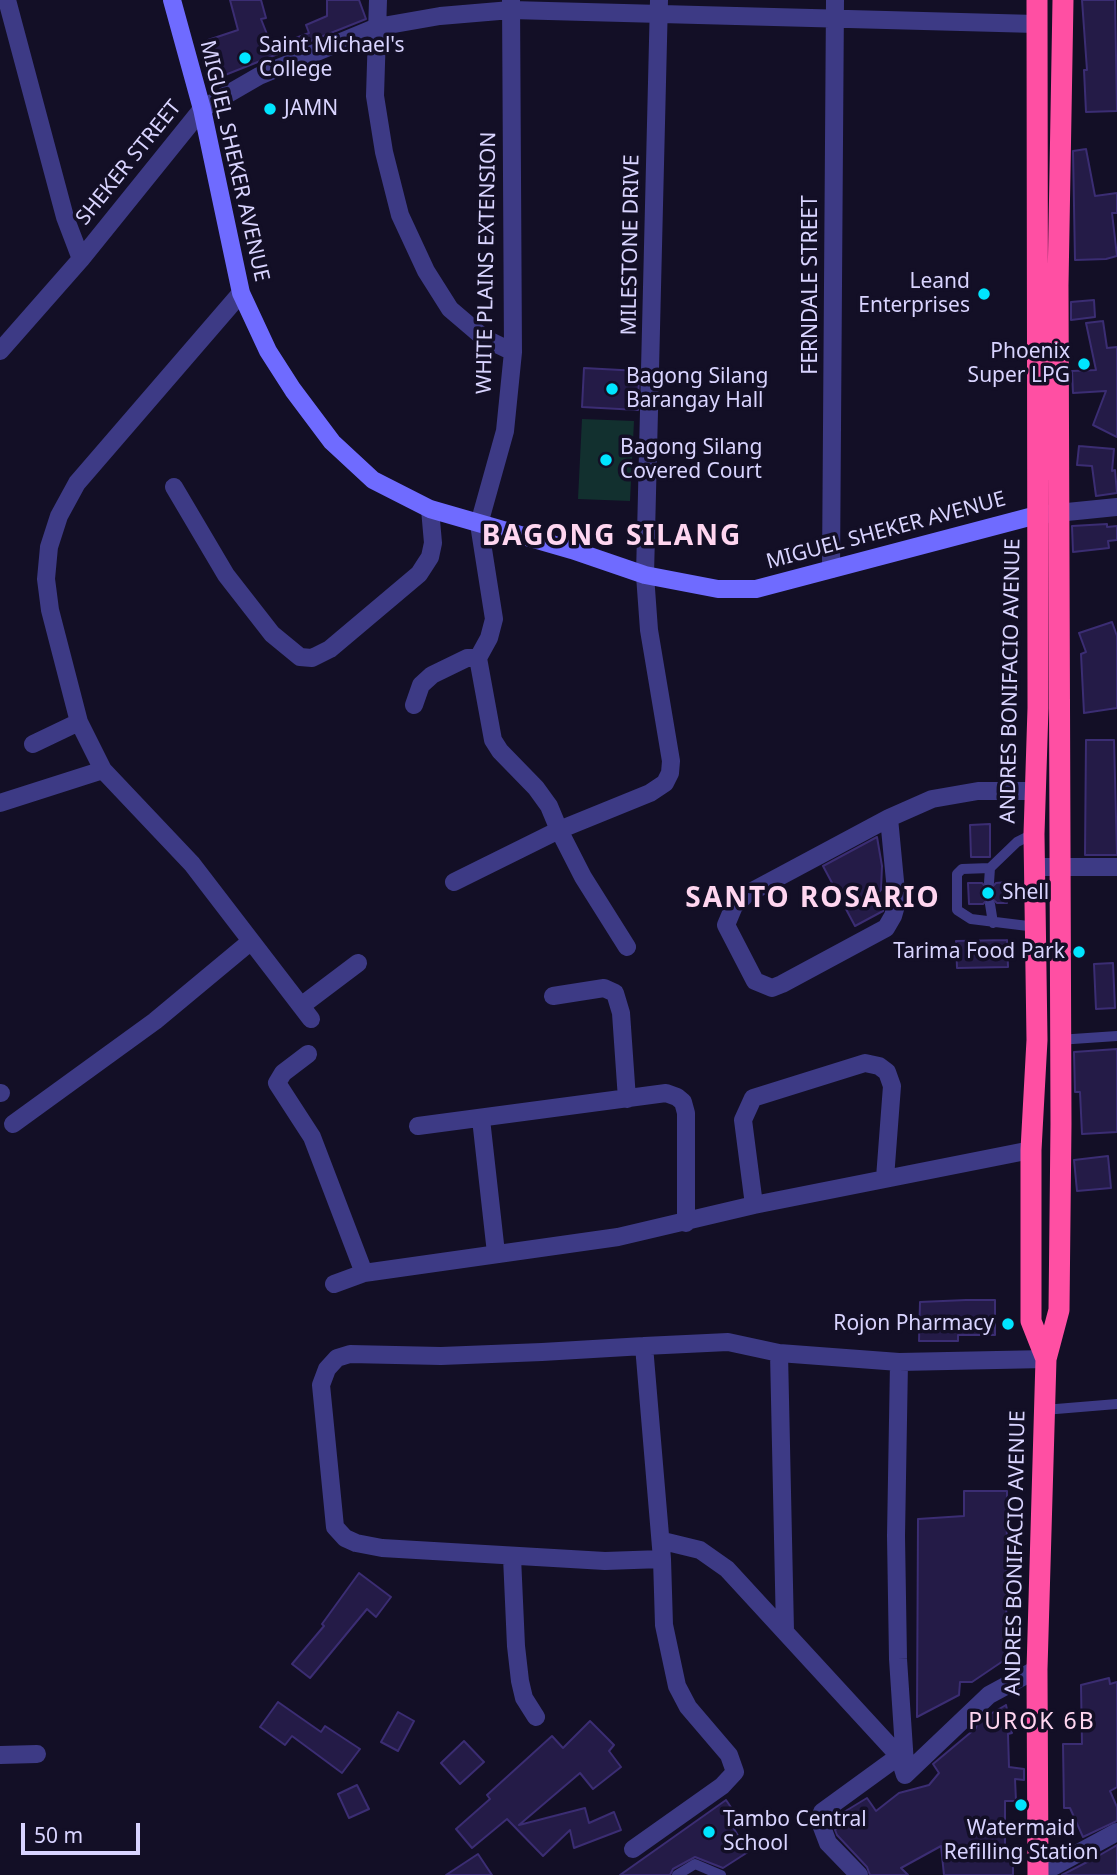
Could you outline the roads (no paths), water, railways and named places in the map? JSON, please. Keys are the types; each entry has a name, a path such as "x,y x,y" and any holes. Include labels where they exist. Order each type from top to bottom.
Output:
{"highway":[{"name":"ANDRES BONIFACIO AVENUE","path":"1037,0 1038,708 1034,791 1037,1040 1031,1150 1031,1321 1046,1359"},
{"name":"ANDRES BONIFACIO AVENUE","path":"1038,1875 1037,1669 1044,1410 1046,1359 1059,1310 1062,1040 1058,285 1063,0"}],"street":[{"path":"7,0 65,217 81,259"},
{"name":"MIGUEL SHEKER AVENUE","path":"172,0 202,109 241,293 268,351 332,442 373,480 430,509 572,550 645,575 718,590 756,589 1037,515"},
{"path":"378,0 375,96 384,152 400,215 426,271 450,309 484,338 513,352"},
{"name":"SHEKER STREET","path":"1,348 81,259 202,109 269,71 377,27 511,5 835,9 1036,24"},
{"name":"WHITE PLAINS EXTENSION","path":"479,524 505,432 513,352 511,5"},
{"name":"MILESTONE DRIVE","path":"559,830 650,793 665,783 670,773 671,761 649,630 645,575 659,7"},
{"name":"FERNDALE STREET","path":"831,569 835,9"},
{"path":"241,293 77,483 59,516 49,547 46,579 50,610 79,722 103,769 192,864 306,1013 358,963"},
{"path":"174,487 226,575 272,634 300,657 312,657 331,649 419,574 430,557 433,543 430,509"},
{"path":"1037,515 1117,507"},
{"path":"479,524 494,609 489,638 478,658 493,740 549,806 583,877 627,947"},
{"path":"414,705 421,685 432,675 467,658 478,658"},
{"path":"33,744 79,722"},
{"path":"0,803 103,769"},
{"path":"890,818 897,902 894,916 886,928 782,985 772,988 755,981 726,925 734,906 747,894 890,818 932,799 978,792 1034,791"},
{"path":"454,882 559,830"},
{"path":"1035,867 1117,867"},
{"path":"13,1124 156,1021 250,943"},
{"path":"553,996 604,988 615,993 621,1013 627,1099"},
{"path":"308,1054 283,1073 276,1083 312,1137 364,1273"},
{"path":"754,1205 743,1120 753,1098 864,1063 879,1066 887,1072 892,1086 885,1178"},
{"path":"418,1126 666,1093 683,1102 686,1113 687,1223"},
{"path":"481,1119 496,1253"},
{"path":"334,1284 364,1273 618,1237 687,1223 754,1205 1031,1150"},
{"path":"905,1775 899,1756 785,1631 713,1557 686,1545 605,1561 382,1548 345,1538 335,1527 332,1511 321,1385 327,1369 337,1358 350,1354 441,1356 728,1342 779,1353 900,1362 1046,1359"},
{"path":"633,1849 722,1786 735,1772 729,1755 688,1707 677,1686 664,1625 662,1550 644,1346"},
{"path":"779,1353 785,1631"},
{"path":"900,1362 897,1604 905,1775"},
{"path":"512,1557 520,1681 524,1698 536,1717"},
{"path":"905,1775 989,1695 1037,1669"},
{"path":"0,1755 37,1754"},
{"path":"859,1875 822,1832 822,1812 899,1756"},
{"path":"1038,1875 1117,1832"}],"lane":[{"path":"1034,834 1017,842 990,868 962,869 957,874 957,910 971,919 1037,927"},
{"path":"989,883 990,868"},
{"path":"990,904 993,923"},
{"path":"1037,1040 1117,1035"},
{"path":"1044,1410 1117,1404"},
{"path":"677,1875 695,1864 721,1875"}],"place":[{"name":"Saint Michael's College","path":"245,58"},
{"name":"JAMN","path":"270,109"},
{"name":"Leand Enterprises","path":"984,294"},
{"name":"Phoenix Super LPG","path":"1084,364"},
{"name":"Bagong Silang Barangay Hall","path":"612,389"},
{"name":"Bagong Silang Covered Court","path":"606,460"},
{"name":"Shell","path":"988,893"},
{"name":"Tarima Food Park","path":"1079,952"},
{"name":"Rojon Pharmacy","path":"1008,1324"},
{"name":"Watermaid Refilling Station","path":"1021,1805"},
{"name":"Tambo Central School","path":"709,1832"}],"district":[{"name":"BAGONG SILANG","path":"612,537"},
{"name":"SANTO ROSARIO","path":"813,899"},
{"name":"PUROK 6B","path":"1032,1722"}]}
